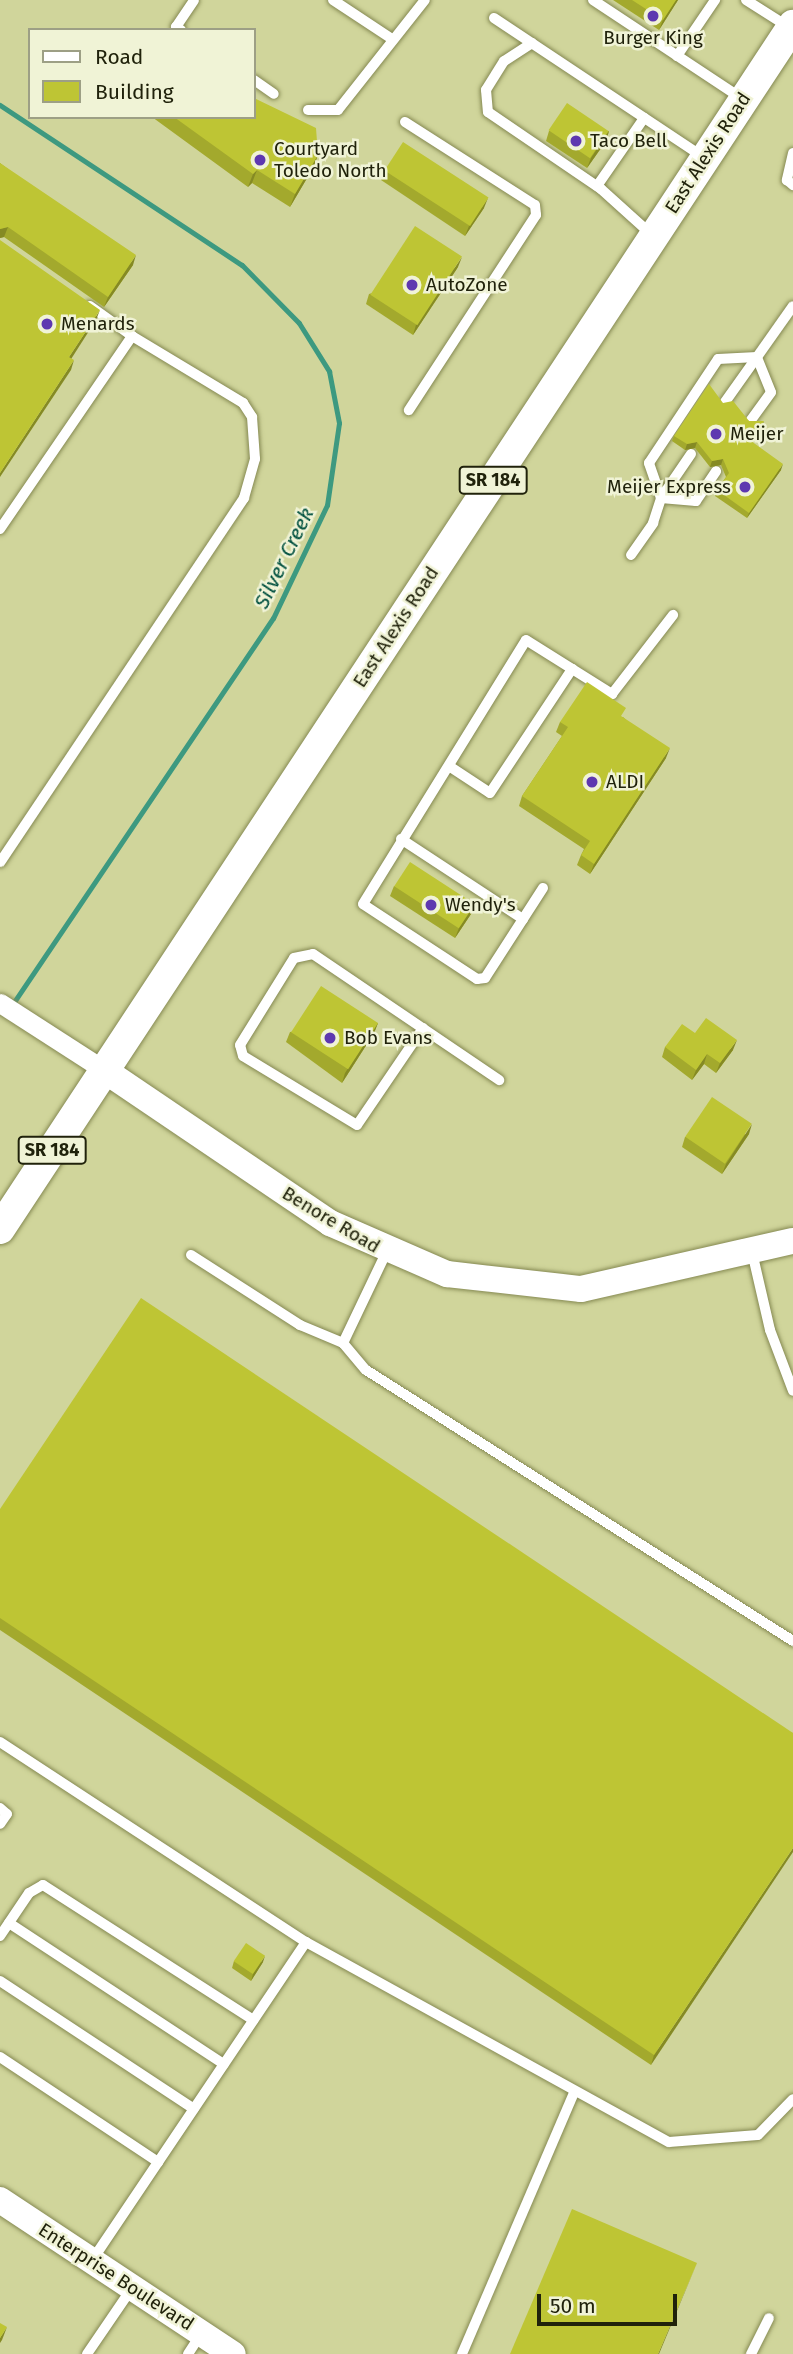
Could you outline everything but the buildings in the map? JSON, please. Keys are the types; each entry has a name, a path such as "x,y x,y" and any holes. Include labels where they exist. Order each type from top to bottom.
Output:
{"main road":[{"name":"East Alexis Road","path":"0,1229 653,236 790,34"},
{"name":"Benore Road","path":"104,1070 330,1223 386,1253 491,1283 581,1289 793,1241"},
{"name":"Enterprise Boulevard","path":"0,2200 132,2287 195,2344 233,2354"}],"street":[{"path":"0,1003 104,1070"}],"lane":[{"path":"178,28 194,0"},
{"path":"333,0 392,39"},
{"path":"308,110 338,110 425,0"},
{"path":"593,0 743,100"},
{"path":"677,56 715,0"},
{"path":"746,0 790,34"},
{"path":"494,18 705,158"},
{"path":"532,43 504,61 486,90 488,112 597,186 653,236"},
{"path":"256,81 274,94"},
{"path":"597,186 644,118"},
{"path":"405,122 535,205 536,215 409,410"},
{"path":"790,183 793,153"},
{"path":"0,862 244,498 250,479 255,442 243,403 132,336 78,298"},
{"path":"725,402 793,306"},
{"path":"0,529 132,336"},
{"path":"751,420 771,392 757,357"},
{"path":"661,498 649,463 718,359 757,357"},
{"path":"631,555 653,523 661,498 691,454"},
{"path":"661,498 696,501 716,471"},
{"path":"572,669 490,793 445,763 526,640 572,669 611,694 673,615"},
{"path":"452,768 401,839 363,904 477,979 485,978 543,888"},
{"path":"401,839 523,919"},
{"path":"423,1028 357,1125 243,1056 240,1045 302,954 313,954 423,1028 499,1080"},
{"path":"752,1252 793,1391"},
{"path":"342,1343 386,1253"},
{"path":"191,1255 300,1325 342,1343 366,1370 793,1641"},
{"path":"0,1742 306,1942 574,2093 669,2143 758,2135 793,2099"},
{"path":"0,1824 3,1811"},
{"path":"0,1936 29,1893 43,1885 253,2020"},
{"path":"9,1923 224,2064"},
{"path":"92,2261 306,1942"},
{"path":"0,1981 194,2109"},
{"path":"0,2057 158,2162"},
{"path":"462,2354 574,2093"},
{"path":"87,2354 132,2287"},
{"path":"751,2354 769,2318"}],"waterway":[{"name":"Silver Creek","path":"0,105 242,265 299,323 329,371 339,423 327,505 273,618 12,1005"}],"place":[{"name":"Burger King","path":"653,16"},
{"name":"Taco Bell","path":"576,141"},
{"name":"Courtyard Toledo North","path":"260,160"},
{"name":"AutoZone","path":"412,285"},
{"name":"Menards","path":"47,324"},
{"name":"Meijer","path":"716,434"},
{"name":"Meijer Express","path":"745,487"},
{"name":"ALDI","path":"592,782"},
{"name":"Wendy's","path":"431,905"},
{"name":"Bob Evans","path":"330,1038"}]}
